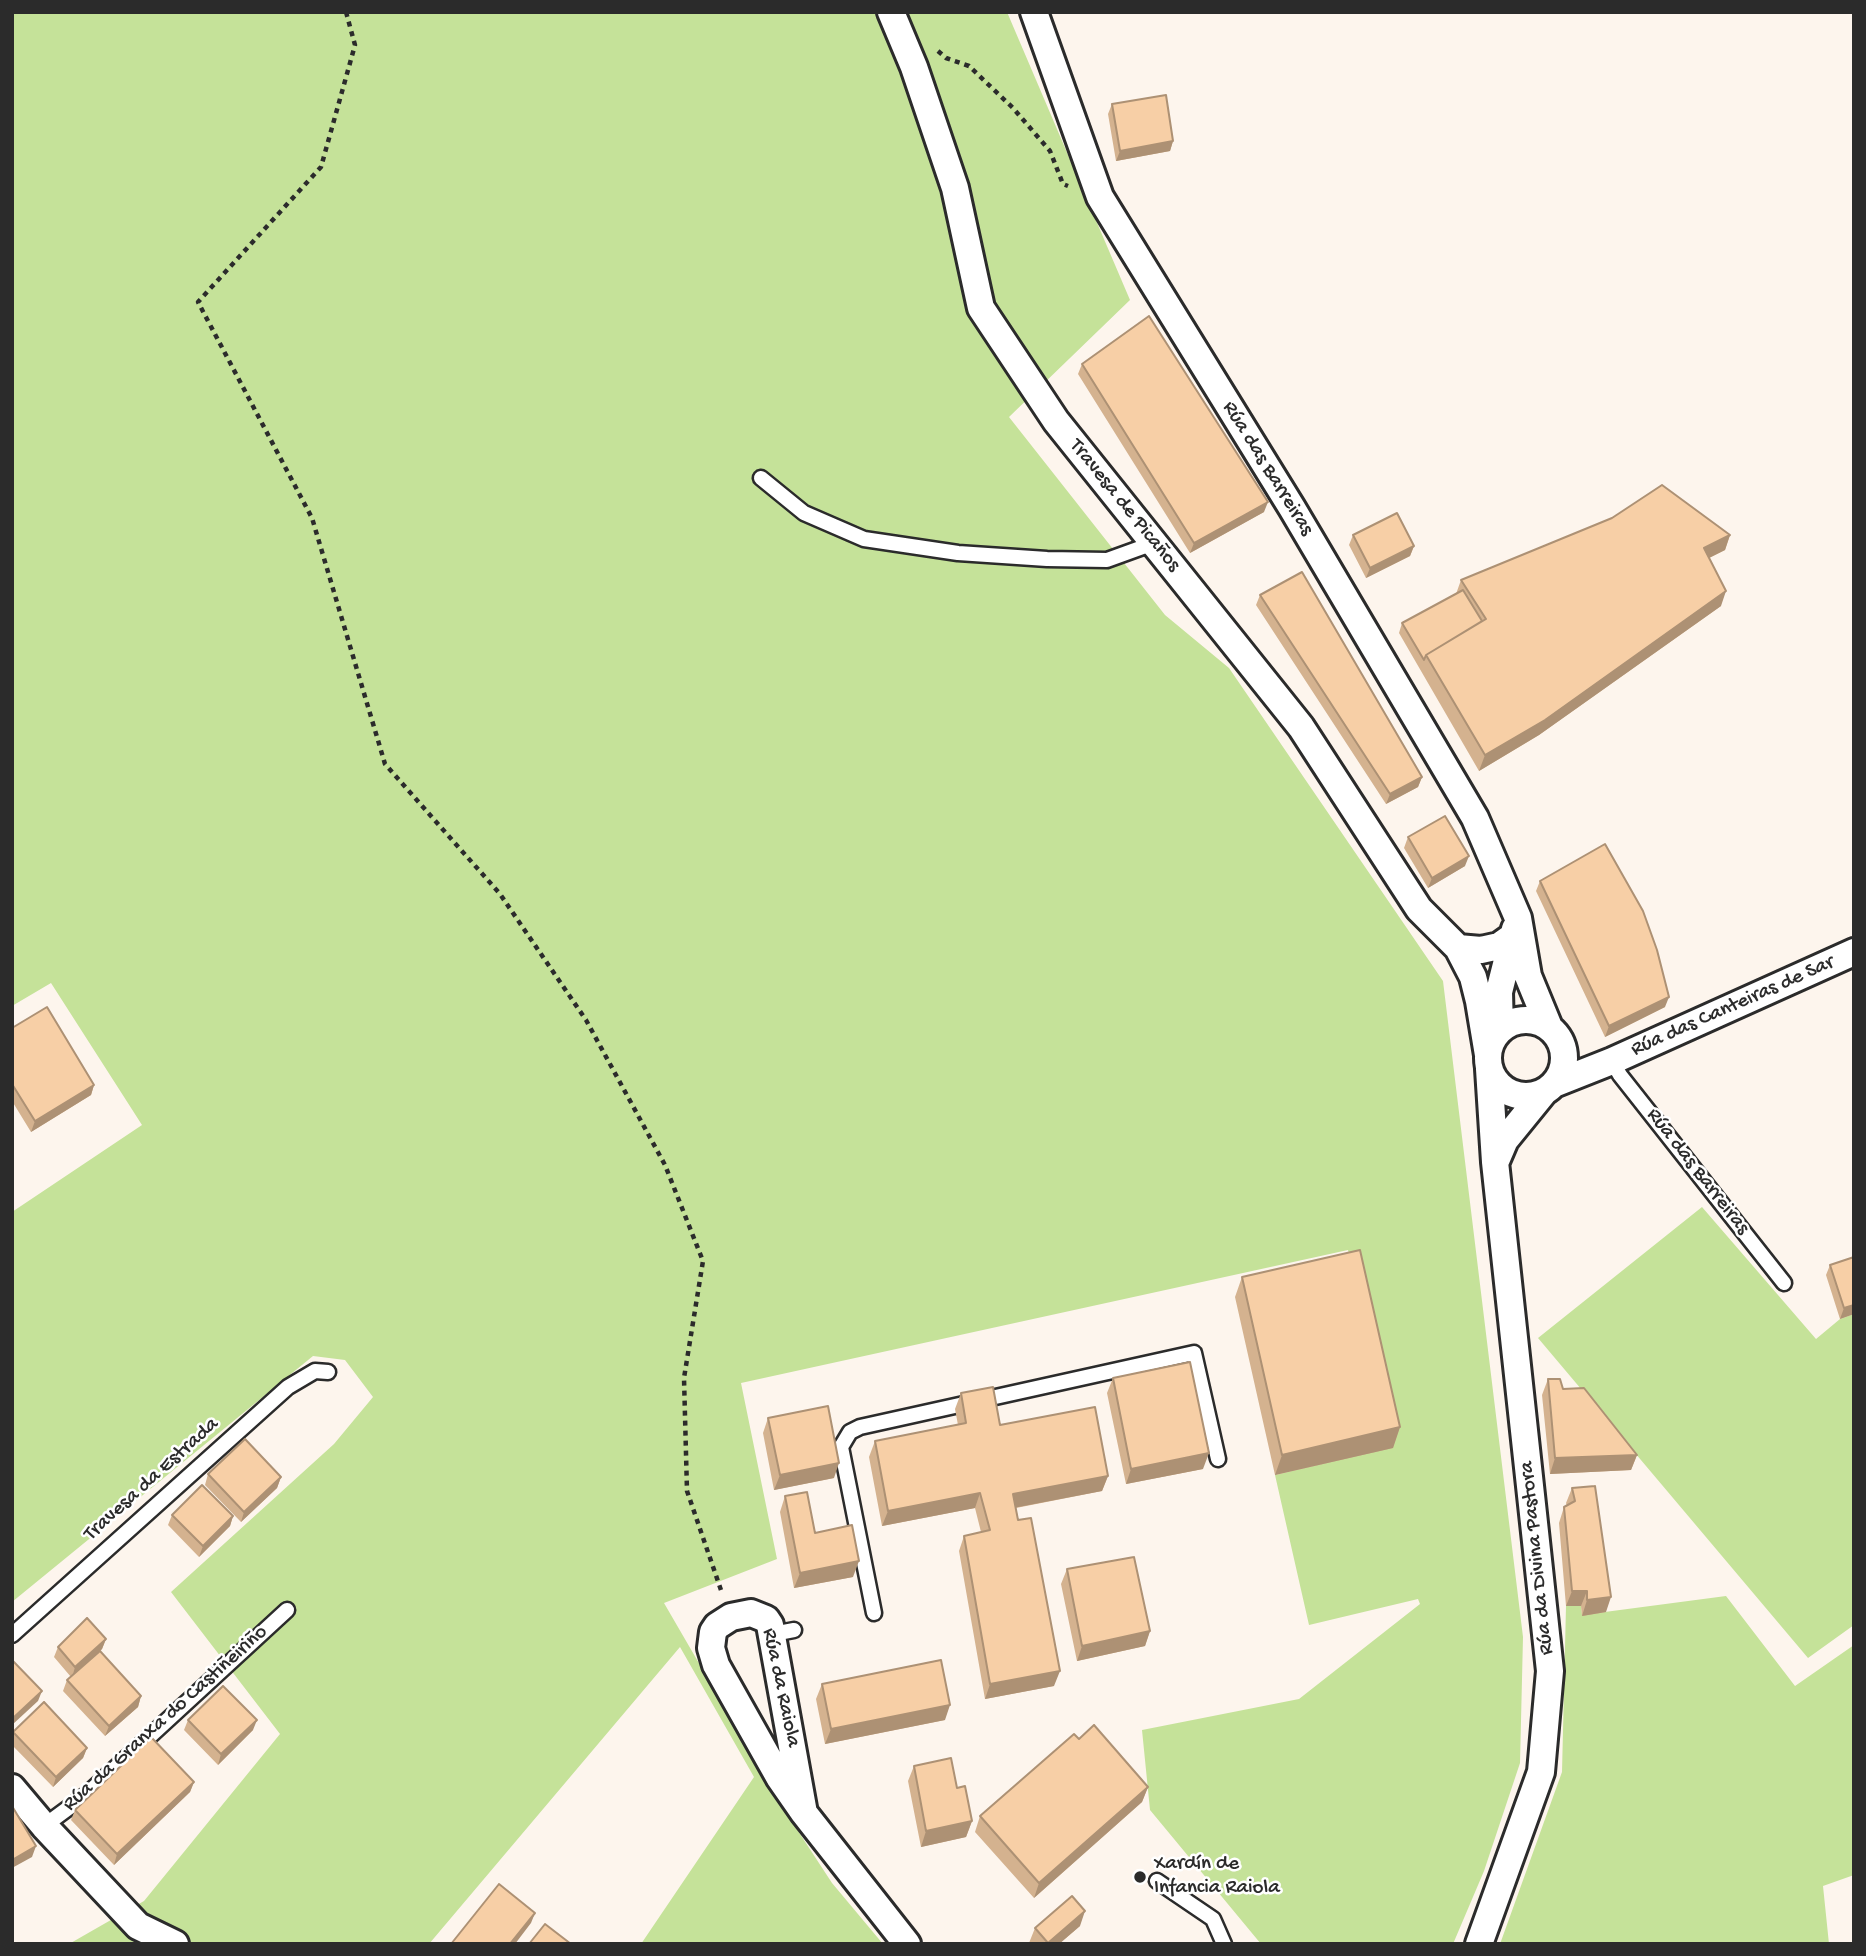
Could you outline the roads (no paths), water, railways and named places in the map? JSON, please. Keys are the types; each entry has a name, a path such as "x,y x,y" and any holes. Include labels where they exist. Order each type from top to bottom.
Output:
{"street":[{"name":"Rúa das Barreiras","path":"1034,12 1100,197 1292,508 1475,818 1515,927 1528,976 1556,1038"},
{"name":"Travesa de Picaños","path":"894,19 914,66 955,188 981,308 1056,421 1301,727 1419,909 1458,948 1473,977 1488,1062"},
{"path":"1458,948 1481,950 1499,946 1515,927"},
{"path":"1500,1030 1499,992 1515,927"},
{"name":"Rúa das Canteiras de Sar","path":"1549,1088 1854,953"},
{"path":"1495,1162 1505,1140 1549,1088 1564,1062 1556,1038 1537,1021 1524,1019 1511,1022 1500,1030 1492,1041 1488,1062 1496,1081 1506,1090 1519,1095 1532,1095 1549,1088"},
{"name":"Rúa das Canteiras de Sar","path":"1556,1038 1612,1061"},
{"name":"Rúa da Divina Pastora","path":"1479,1944 1541,1772 1550,1671 1495,1162 1488,1062"},
{"name":"Rúa da Raiola","path":"804,1814 784,1632 760,1615 751,1613 731,1617 713,1632 711,1648 716,1665 779,1777 804,1814 907,1944"},
{"name":"Rúa da Granxa do Castiñeiriño","path":"12,1787 44,1826 138,1926 175,1944"}],"lane":[{"path":"761,478 804,513 864,539 958,553 1107,560 1154,543"},
{"name":"Rúa das Barreiras","path":"1612,1061 1620,1075 1784,1283"},
{"path":"874,1613 841,1447 850,1432 860,1427 1194,1353 1218,1459"},
{"name":"Travesa da Estrada","path":"12,1634 288,1387 315,1371 328,1372"},
{"name":"Rúa da Granxa do Castiñeiriño","path":"44,1826 86,1795 287,1610"},
{"path":"1157,1881 1213,1919 1224,1944"}],"place":[{"name":"Xardín de Infancia Raiola","path":"1140,1877"}]}
